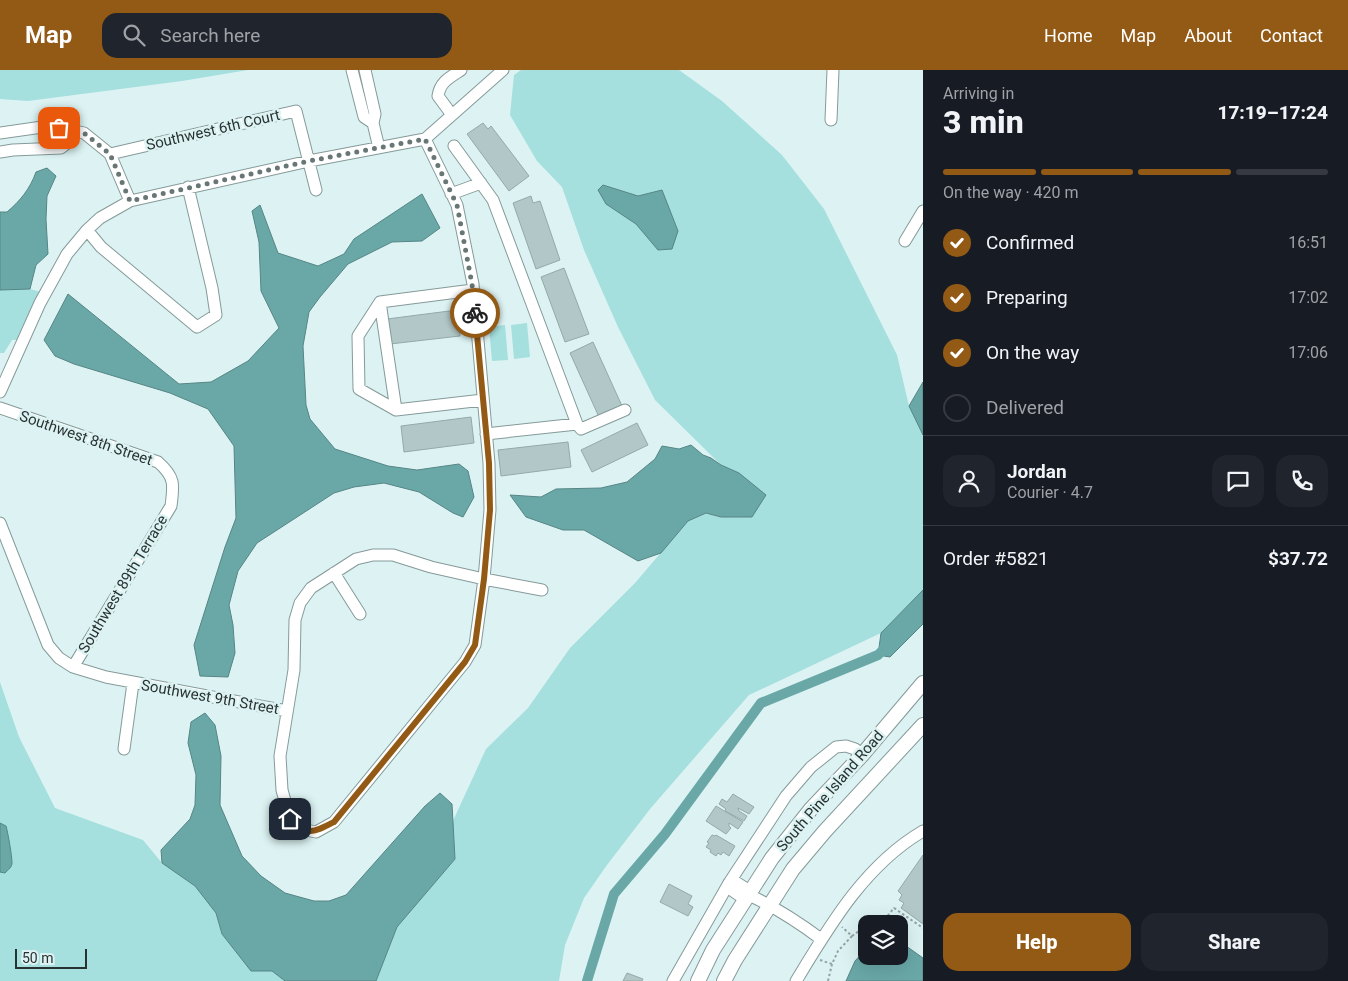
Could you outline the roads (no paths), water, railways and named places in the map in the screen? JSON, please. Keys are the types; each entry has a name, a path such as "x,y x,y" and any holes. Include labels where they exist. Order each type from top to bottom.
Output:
{"main road":[{"name":"South Pine Island Road","path":"698,981 714,950 772,858 811,809 862,755 923,683"},
{"name":"South Pine Island Road","path":"724,981 734,960 793,869 818,839 923,725"}],"street":[{"path":"352,70 364,117 373,123"},
{"path":"365,70 375,114 373,123 379,148"},
{"path":"452,115 438,96 439,88 442,82 461,70"},
{"path":"831,120 833,70"},
{"path":"0,392 40,303 67,254 100,218 130,201 309,161 425,139 500,71"},
{"name":"Southwest 6th Court","path":"110,154 296,111 309,161"},
{"path":"0,133 49,126 84,133 110,154 130,201"},
{"path":"0,152 61,148 66,144 69,130"},
{"path":"425,139 457,205 473,290 486,434 490,510 484,579 475,645 465,662 334,822 316,832 301,829 290,819 282,790 280,756 294,670 295,620 300,603 311,588 356,559 373,555 393,555 432,567 484,579 542,590"},
{"path":"454,146 494,200 577,424 581,429 625,410"},
{"path":"309,161 316,190"},
{"path":"451,194 481,183"},
{"path":"87,230 101,247 198,327 216,315 212,288 188,187"},
{"path":"905,241 923,211"},
{"path":"473,290 380,302 358,336 359,388 396,410 482,400"},
{"path":"380,302 396,410"},
{"name":"Southwest 8th Street","path":"0,408 158,462 170,472"},
{"path":"486,434 577,424"},
{"name":"Southwest 89th Terrace","path":"73,667 171,506 173,486 170,472"},
{"path":"0,523 48,645 59,658 73,667"},
{"path":"334,573 360,614"},
{"name":"Southwest 9th Street","path":"73,667 106,677 288,710"},
{"path":"124,749 133,682"},
{"path":"672,981 729,883 786,796 811,767 836,747 846,746 856,749 862,755"},
{"path":"796,981 821,939 852,896 877,867 904,842 923,831"},
{"path":"729,883 734,881 748,890 749,895 798,921 821,939"}],"waterway":[{"path":"587,981 614,894 665,834 761,703 878,655 887,646"}]}
